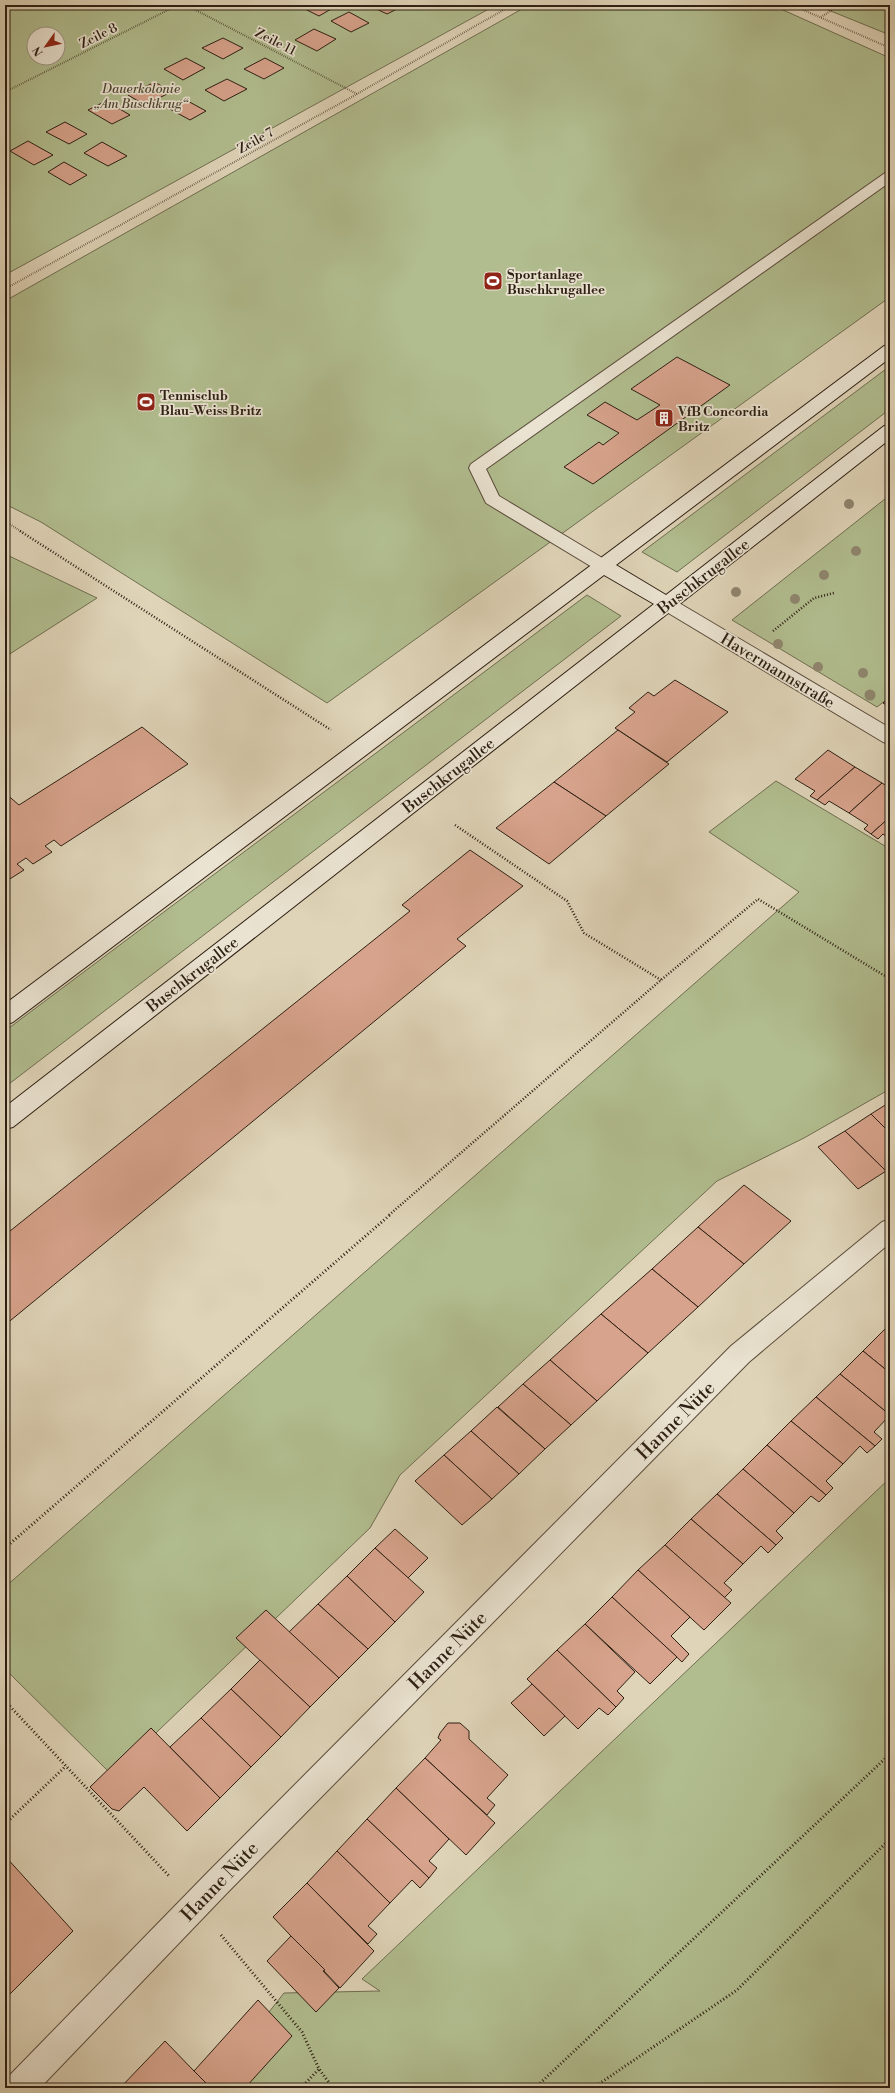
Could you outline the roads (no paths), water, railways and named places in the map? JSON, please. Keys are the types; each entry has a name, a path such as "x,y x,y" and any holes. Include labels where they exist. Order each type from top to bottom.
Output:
{"main road":[{"path":"5,1016 890,350"},
{"name":"Buschkrugallee","path":"5,1120 890,430"},
{"name":"Havermannstraße","path":"603,566 890,737"},
{"name":"Hanne Nüte","path":"19,2088 196,1904 740,1354 890,1229"}],"lane":[{"path":"603,566 492,499 477,468 890,176"}],"place":[{"name":"Sportanlage Buschkrugallee","path":"493,281"},
{"name":"Tennisclub Blau-Weiss Britz","path":"146,402"},
{"name":"VfB Concordia Britz","path":"664,418"}],"park label":[{"name":"Dauerkolonie „Am Buschkrug“","path":"141,96"}]}
